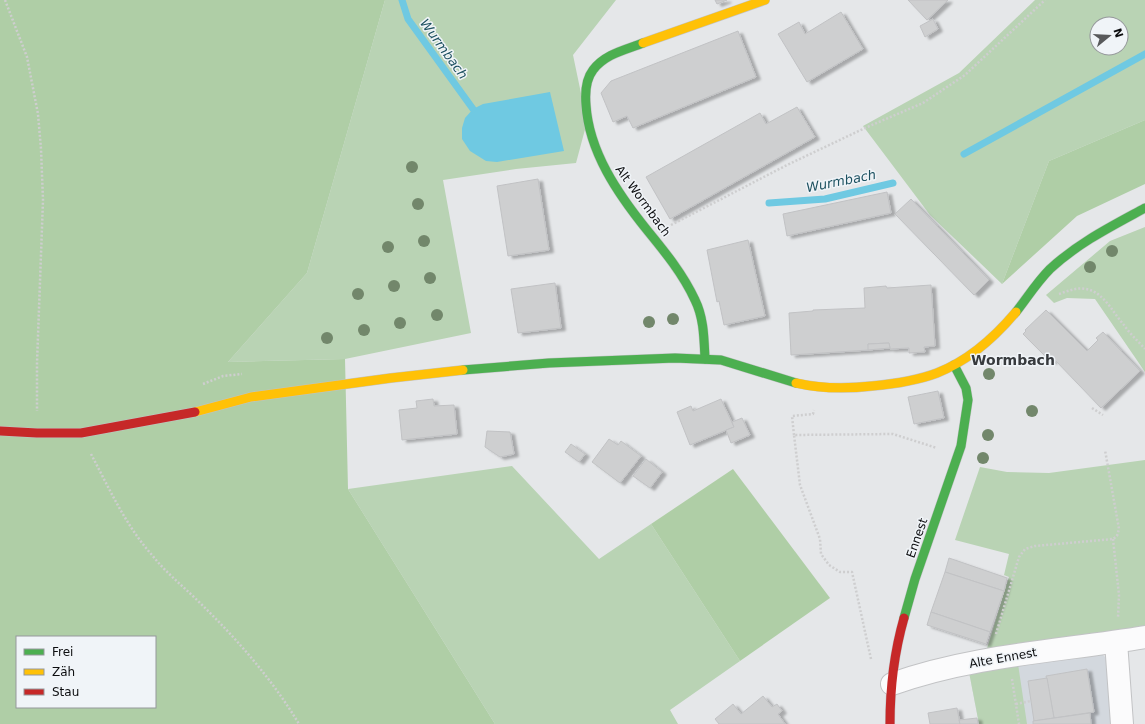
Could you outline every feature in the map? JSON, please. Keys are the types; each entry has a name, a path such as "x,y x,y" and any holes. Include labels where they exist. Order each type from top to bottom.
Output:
{"street":[{"name":"Alt Wormbach","path":"705,359 702,322 696,300 668,255 616,188 604,167 594,145 587,122 585,93 589,76 598,65 612,54 765,0"},
{"path":"0,431 81,433 187,414 251,397 391,378 549,363 667,358 721,360 815,387 841,388 889,384 916,379 937,373 954,365 978,348 1006,323 1049,271 1074,248 1090,237 1145,208"},
{"name":"Ennest","path":"890,724 890,696 900,632 915,579 961,446 968,400 966,388 954,365"},
{"name":"Alte Ennest","path":"892,684 910,678 999,658 1145,637"},
{"path":"1116,642 1122,724"}],"path":[{"path":"5,0 27,57 38,114 41,149 43,200 37,433"},
{"path":"651,235 787,165 923,103 966,75 1045,0"},
{"path":"1056,295 1075,289 1086,289 1093,291 1101,296 1124,326 1145,349"},
{"path":"1092,408 1103,415"},
{"path":"814,414 792,416 800,485 820,539 821,554 828,565 840,572 852,572 871,661"},
{"path":"81,433 127,521 151,554 175,581 198,601 253,658 299,724"},
{"path":"794,435 893,434 958,456"},
{"path":"1018,724 1016,704 999,658 1019,557 1025,549 1034,546 1113,539 1117,536 1119,529 1105,450"},
{"path":"1113,539 1119,594 1116,642"},
{"path":"1016,704 1031,701"}],"shaded area":[{"path":"1102,654 1108,660 1115,724 979,724 969,672"}],"green space":[{"path":"0,0 385,0 307,273 228,362 345,359 348,489 495,724 0,724"},
{"path":"385,0 616,0 573,55 587,122 576,163 516,169 443,180 471,333 345,359 228,362 307,273"},
{"path":"1035,0 1145,0 1145,120 1049,161 1002,284 930,215 863,126 959,73"},
{"path":"1145,120 1145,184 1077,216 1002,284 1049,161"},
{"path":"1145,227 1145,372 1095,299 1067,298 1054,303 1046,295 1110,241"},
{"path":"1145,460 1145,631 985,655 1009,577 1004,575 1009,554 955,540 980,467 1007,472 1049,473"},
{"path":"512,466 599,559 651,524 740,661 670,710 678,724 495,724 348,489"},
{"path":"733,469 830,598 740,661 651,524"},
{"path":"1018,664 1027,724 979,724 969,672"}],"water":[{"path":"550,92 564,151 497,162 486,161 470,151 462,139 462,128 465,118 473,109 483,104"}],"building":[{"path":"715,0 727,0 717,4"},
{"path":"908,0 948,0 927,20"},
{"path":"841,12 863,49 807,82 778,34 799,22 805,34"},
{"path":"933,19 938,29 925,37 920,26"},
{"path":"738,31 756,77 633,128 627,116 613,122 601,93 611,81"},
{"path":"797,107 815,137 670,219 646,177 760,113 766,124"},
{"path":"538,179 549,250 508,256 497,186"},
{"path":"887,192 891,213 787,236 783,214"},
{"path":"911,199 989,280 974,295 895,214"},
{"path":"748,240 765,316 724,325 719,301 717,302 707,250"},
{"path":"555,283 561,328 518,333 511,289"},
{"path":"931,285 935,346 924,347 925,352 909,353 909,348 890,349 889,343 868,344 869,350 791,355 789,313 813,310 865,308 864,288"},
{"path":"1046,310 1087,351 1098,340 1096,338 1103,332 1140,371 1101,408 1054,359 1051,362 1023,334 1026,331 1025,330"},
{"path":"889,343 890,348 868,350 868,344"},
{"path":"938,391 944,418 914,424 908,397"},
{"path":"433,399 434,406 454,405 457,434 402,440 399,410 417,408 416,401"},
{"path":"721,399 734,427 690,445 677,412 691,406 693,411"},
{"path":"742,418 750,435 731,443 726,430 734,427 732,422"},
{"path":"487,431 510,432 514,454 500,457 485,447"},
{"path":"609,439 618,445 621,441 641,456 620,483 592,462"},
{"path":"571,444 585,454 579,462 565,452"},
{"path":"646,459 662,472 650,488 633,476"},
{"path":"949,558 1007,578 1004,591 945,572"},
{"path":"945,572 1004,591 990,632 931,612"},
{"path":"931,612 990,632 986,644 927,625"},
{"path":"1087,669 1094,712 1054,718 1046,676"},
{"path":"1047,678 1054,718 1034,721 1028,681"},
{"path":"763,696 772,707 777,704 782,711 778,714 785,724 719,724 715,719 733,704 741,714"},
{"path":"957,708 960,724 930,724 928,713"},
{"path":"1090,713 1091,724 1033,724 1033,721"},
{"path":"977,718 978,724 960,724 959,720"}],"waterway":[{"name":"Wurmbach","path":"402,0 408,19 473,109"},
{"path":"964,154 1145,54"},
{"name":"Wurmbach","path":"769,203 825,199 893,183"}],"traffic: fast":[{"path":"643,43 609,56 593,70 587,82 586,91 588,122 599,156 616,187 685,281 695,300 702,321 705,359"},
{"path":"1016,312 1050,269 1072,251 1120,221 1145,208"},
{"path":"463,370 549,363 675,358 721,360 796,383"},
{"path":"904,618 915,579 961,446 968,400 966,388 954,365"}],"traffic: slow":[{"path":"643,43 765,0"},
{"path":"796,383 834,388 853,388 897,383 929,376 948,368 970,355 990,339 1016,312"},
{"path":"195,412 251,397 463,370"}],"traffic: jam":[{"path":"0,431 81,433 195,412"},
{"path":"890,724 893,671 904,618"}],"district":[{"name":"Wormbach","path":"1013,360"}]}
